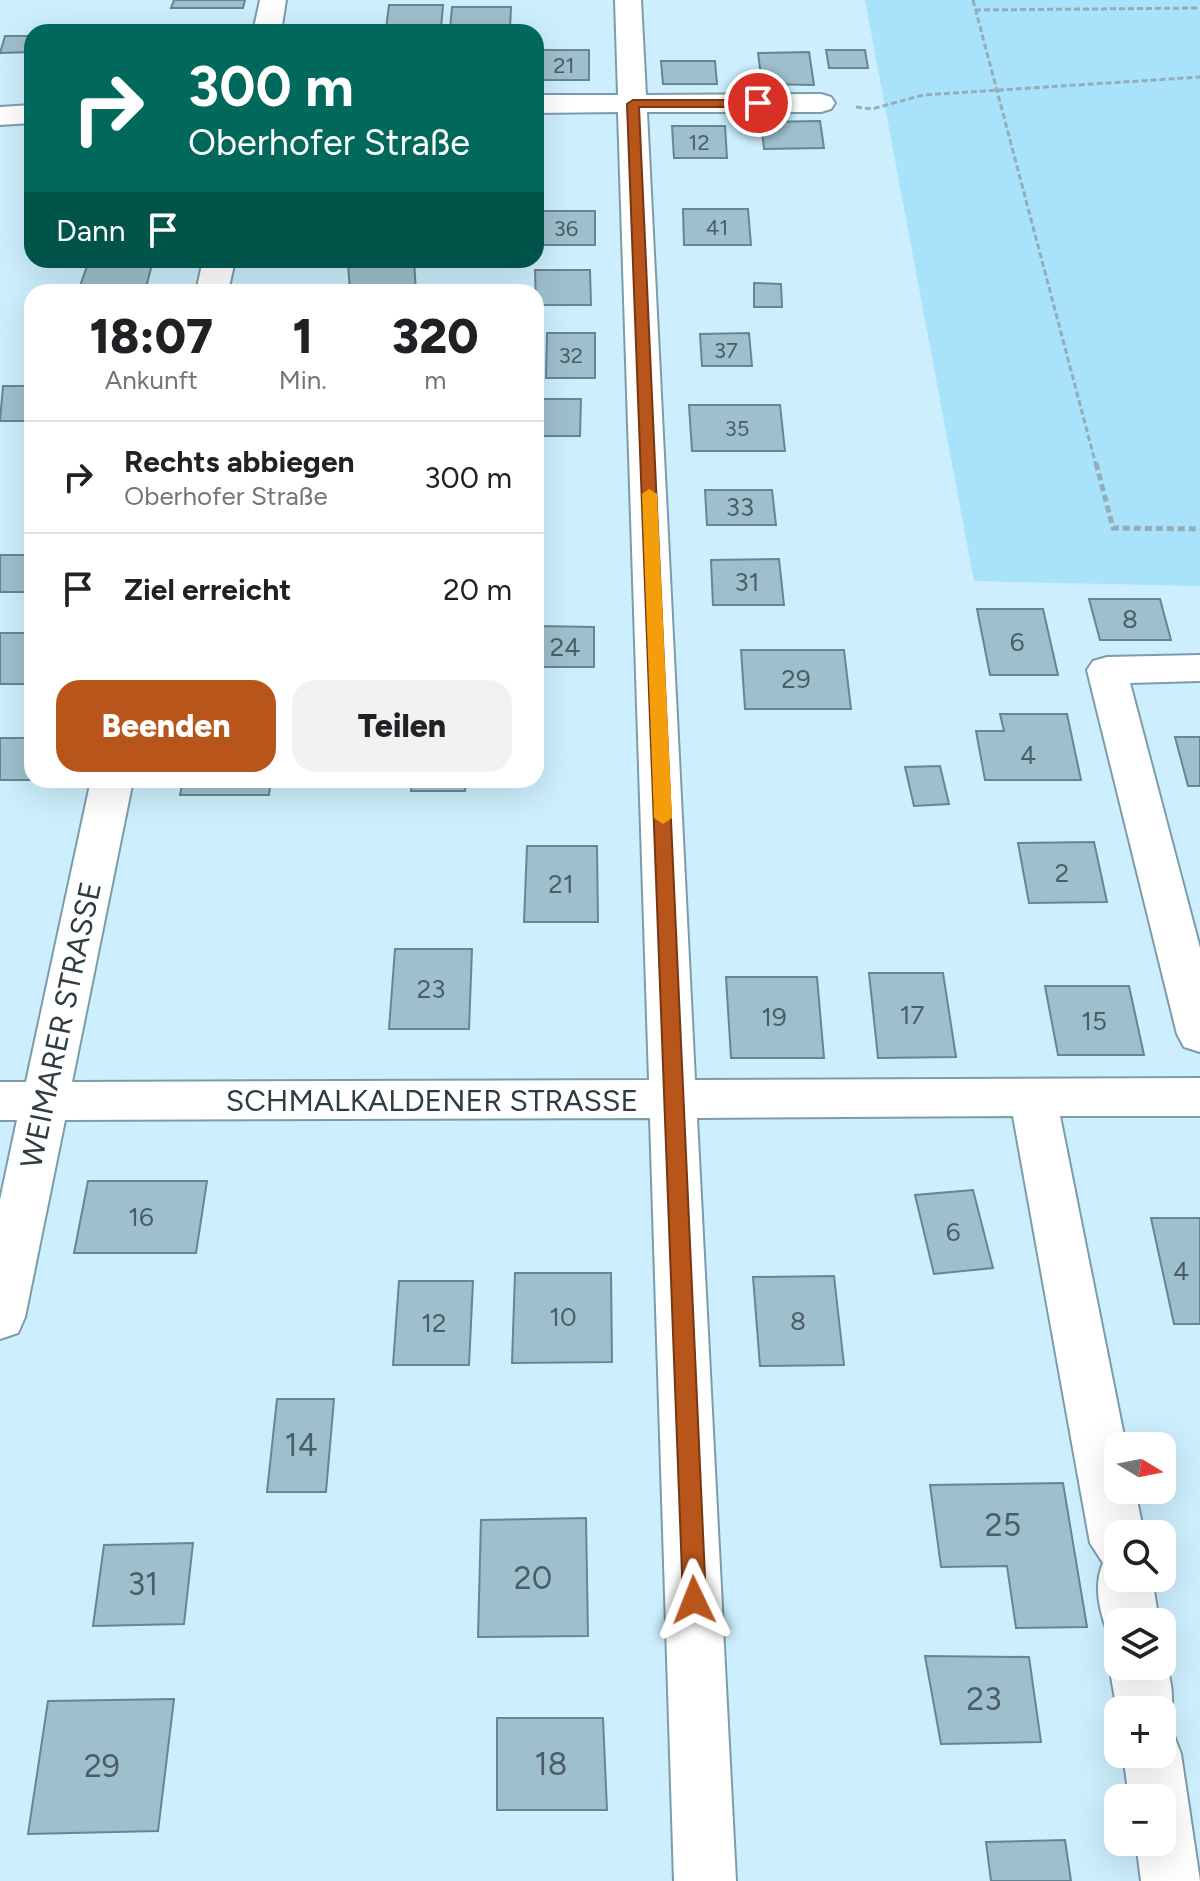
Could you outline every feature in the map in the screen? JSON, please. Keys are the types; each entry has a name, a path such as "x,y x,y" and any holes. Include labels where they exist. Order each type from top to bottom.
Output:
{"street":[{"path":"268,24 273,0"},
{"path":"628,0 705,1881"},
{"path":"544,104 821,103"},
{"path":"0,116 24,114"},
{"path":"1200,668 1107,670 1200,1034"},
{"name":"WEIMARER STRASSE","path":"0,1317 110,788"},
{"name":"SCHMALKALDENER STRASSE","path":"0,1101 675,1102 1200,1097"},
{"path":"1033,1099 1114,1520"},
{"path":"1168,1856 1172,1881"}],"path":[{"path":"973,0 1113,528 1200,529"},
{"path":"975,10 1200,7 1197,0"},
{"path":"821,103 872,109 923,95 1200,77"}],"shaded area":[{"path":"865,0 1200,0 1200,586 974,581"}],"building":[{"path":"174,0 245,0 243,8 171,8"},
{"path":"389,5 443,5 441,24 387,24"},
{"path":"452,7 511,7 510,24 450,24"},
{"path":"5,36 24,36 24,52 0,53"},
{"path":"544,50 589,50 589,80 544,80"},
{"path":"826,50 865,50 868,68 829,68"},
{"path":"809,52 814,85 762,84 758,53"},
{"path":"661,61 715,61 717,84 663,84"},
{"path":"820,121 824,148 764,149 761,122"},
{"path":"672,126 725,126 727,158 674,158"},
{"path":"683,209 748,209 751,245 684,245"},
{"path":"544,211 595,211 595,245 544,245"},
{"path":"86,268 151,268 147,284 81,284"},
{"path":"348,268 414,268 416,284 349,284"},
{"path":"535,270 590,270 591,305 544,305 544,284 535,284"},
{"path":"754,283 781,284 782,307 754,307"},
{"path":"547,333 595,333 595,378 546,378"},
{"path":"749,333 752,366 702,366 700,334"},
{"path":"3,386 24,386 24,421 0,421"},
{"path":"544,399 581,399 580,436 544,436"},
{"path":"689,405 780,405 785,451 692,451"},
{"path":"705,490 772,490 776,525 707,525"},
{"path":"0,555 24,555 24,592 0,592"},
{"path":"779,559 784,605 713,605 711,560"},
{"path":"1089,599 1160,599 1171,640 1100,640"},
{"path":"977,609 1043,609 1058,675 990,675"},
{"path":"544,626 594,627 594,667 544,667"},
{"path":"0,633 24,633 24,684 0,684"},
{"path":"741,650 844,650 851,709 745,709"},
{"path":"1000,714 1067,714 1081,780 985,780 976,731 1004,731"},
{"path":"1175,737 1200,737 1200,786 1188,786"},
{"path":"0,738 24,738 24,780 0,780"},
{"path":"940,766 949,804 914,806 905,767"},
{"path":"181,788 270,788 269,795 180,795"},
{"path":"411,788 465,788 465,791 411,791"},
{"path":"1094,842 1107,902 1029,903 1018,843"},
{"path":"527,846 597,846 598,922 524,922"},
{"path":"395,949 472,949 469,1029 389,1029"},
{"path":"869,973 943,973 956,1057 878,1058"},
{"path":"726,977 817,977 824,1058 731,1058"},
{"path":"1045,986 1129,986 1144,1055 1058,1055"},
{"path":"88,1181 207,1181 196,1253 74,1253"},
{"path":"973,1190 993,1268 934,1274 915,1195"},
{"path":"1151,1218 1200,1218 1200,1324 1174,1324"},
{"path":"515,1273 611,1273 612,1362 512,1363"},
{"path":"834,1276 844,1365 760,1366 753,1277"},
{"path":"399,1281 473,1281 469,1365 393,1365"},
{"path":"277,1399 334,1399 326,1492 267,1492"},
{"path":"1063,1483 1087,1627 1016,1628 1007,1566 941,1567 930,1485"},
{"path":"586,1518 588,1636 478,1637 481,1520"},
{"path":"193,1543 184,1624 93,1626 104,1545"},
{"path":"925,1656 1029,1657 1041,1742 941,1744"},
{"path":"174,1699 158,1831 28,1834 48,1701"},
{"path":"497,1718 603,1718 607,1810 497,1810"},
{"path":"1065,1840 1071,1881 991,1881 986,1842"}],"slow traffic":[{"path":"649,494 663,818"}],"route":[{"path":"694,1600 633,104 758,103"}]}
